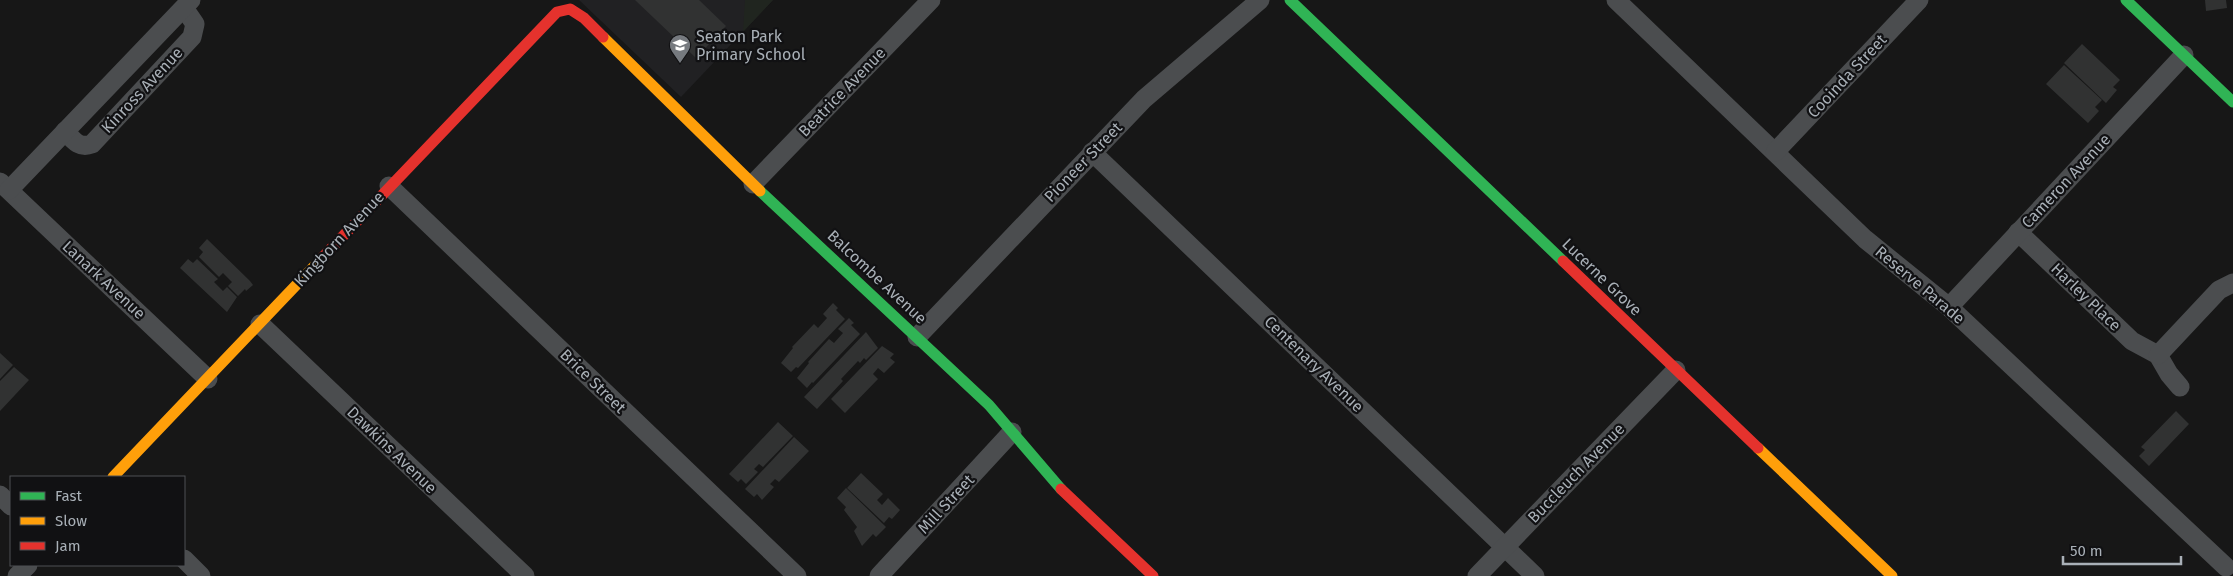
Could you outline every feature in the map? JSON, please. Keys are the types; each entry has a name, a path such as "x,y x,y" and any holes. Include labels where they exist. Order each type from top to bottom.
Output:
{"street":[{"name":"Beatrice Avenue","path":"753,184 931,0"},
{"name":"Pioneer Street","path":"917,336 1144,99 1260,0"},
{"name":"Lucerne Grove","path":"1290,0 1892,576"},
{"name":"Reserve Parade","path":"1616,0 1865,239 1949,307 2227,569"},
{"name":"Cooinda Street","path":"1775,152 1919,0"},
{"path":"2130,1 2233,102"},
{"name":"Kinross Avenue","path":"4,186 65,131 187,4 195,24 192,37 92,144 86,146 79,145 65,131"},
{"name":"Balcombe Avenue","path":"570,9 584,18 753,184 989,405 1053,482 1153,576"},
{"name":"Kingborn Avenue","path":"114,476 552,17 557,12 570,9"},
{"name":"Cameron Avenue","path":"1949,307 2184,55"},
{"name":"Centenary Avenue","path":"1092,152 1535,576"},
{"name":"Lanark Avenue","path":"4,186 208,379"},
{"name":"Brice Street","path":"389,186 797,576"},
{"name":"Harley Place","path":"2018,232 2132,341 2158,355"},
{"path":"2180,387 2169,374 2158,355 2219,290 2233,283"},
{"name":"Dawkins Avenue","path":"260,324 525,576"},
{"name":"Buccleuch Avenue","path":"1477,576 1676,370"},
{"name":"Mill Street","path":"879,576 1012,432"},
{"path":"0,495 10,505"},
{"path":"185,560 201,576"},
{"path":"17,576 27,566"}],"shaded area":[{"name":"Seaton Park Primary School","path":"579,0 773,0 681,97"},
{"path":"745,0 773,0 743,32"}],"building":[{"path":"635,0 699,0 726,26 696,58"},
{"path":"2205,0 2226,0 2227,8 2206,11"},
{"path":"2082,44 2120,80 2113,87 2117,90 2106,103 2064,63"},
{"path":"2064,65 2102,100 2095,107 2099,111 2088,123 2046,84"},
{"path":"207,239 253,285 246,291 245,289 238,296 228,286 232,282 223,273 219,277 199,257 203,252 199,248"},
{"path":"188,259 193,263 197,259 218,279 214,282 223,291 227,287 237,297 227,312 180,268"},
{"path":"833,303 838,308 836,310 845,319 798,368 796,367 791,372 781,363 792,347 814,324 818,328 827,318 823,314"},
{"path":"849,318 854,323 851,325 860,334 807,388 797,378 808,362 829,339 834,343 843,333 838,329"},
{"path":"866,332 878,348 866,360 864,358 860,363 858,361 841,379 843,381 817,409 804,397"},
{"path":"882,346 894,354 890,358 895,362 884,373 878,368 873,374 878,379 845,413 831,399"},
{"path":"0,353 13,365 0,379"},
{"path":"14,367 29,380 0,411 0,381"},
{"path":"2176,411 2189,424 2149,466 2139,456 2145,450 2141,447"},
{"path":"778,422 793,436 763,467 759,464 754,469 758,472 746,484 741,479 738,482 729,474"},
{"path":"794,437 809,451 779,482 775,479 770,484 774,487 762,500 757,494 754,497 745,489"},
{"path":"861,473 883,494 877,500 882,505 888,498 900,510 892,519 889,517 884,523 847,488"},
{"path":"846,488 886,527 876,537 873,534 862,546 854,531 857,527 844,510 846,507 837,498"}],"traffic: fast":[{"path":"1290,0 1563,261"},
{"path":"2126,0 2233,102"},
{"path":"760,191 989,405 1061,489"}],"traffic: slow":[{"path":"603,37 760,191"},
{"path":"114,476 322,258"},
{"path":"1758,448 1892,576"}],"traffic: jam":[{"path":"322,258 557,12 570,9 584,18 603,37"},
{"path":"1563,261 1758,448"},
{"path":"1061,489 1153,576"}],"place":[{"name":"Seaton Park Primary School","path":"680,64"}]}
